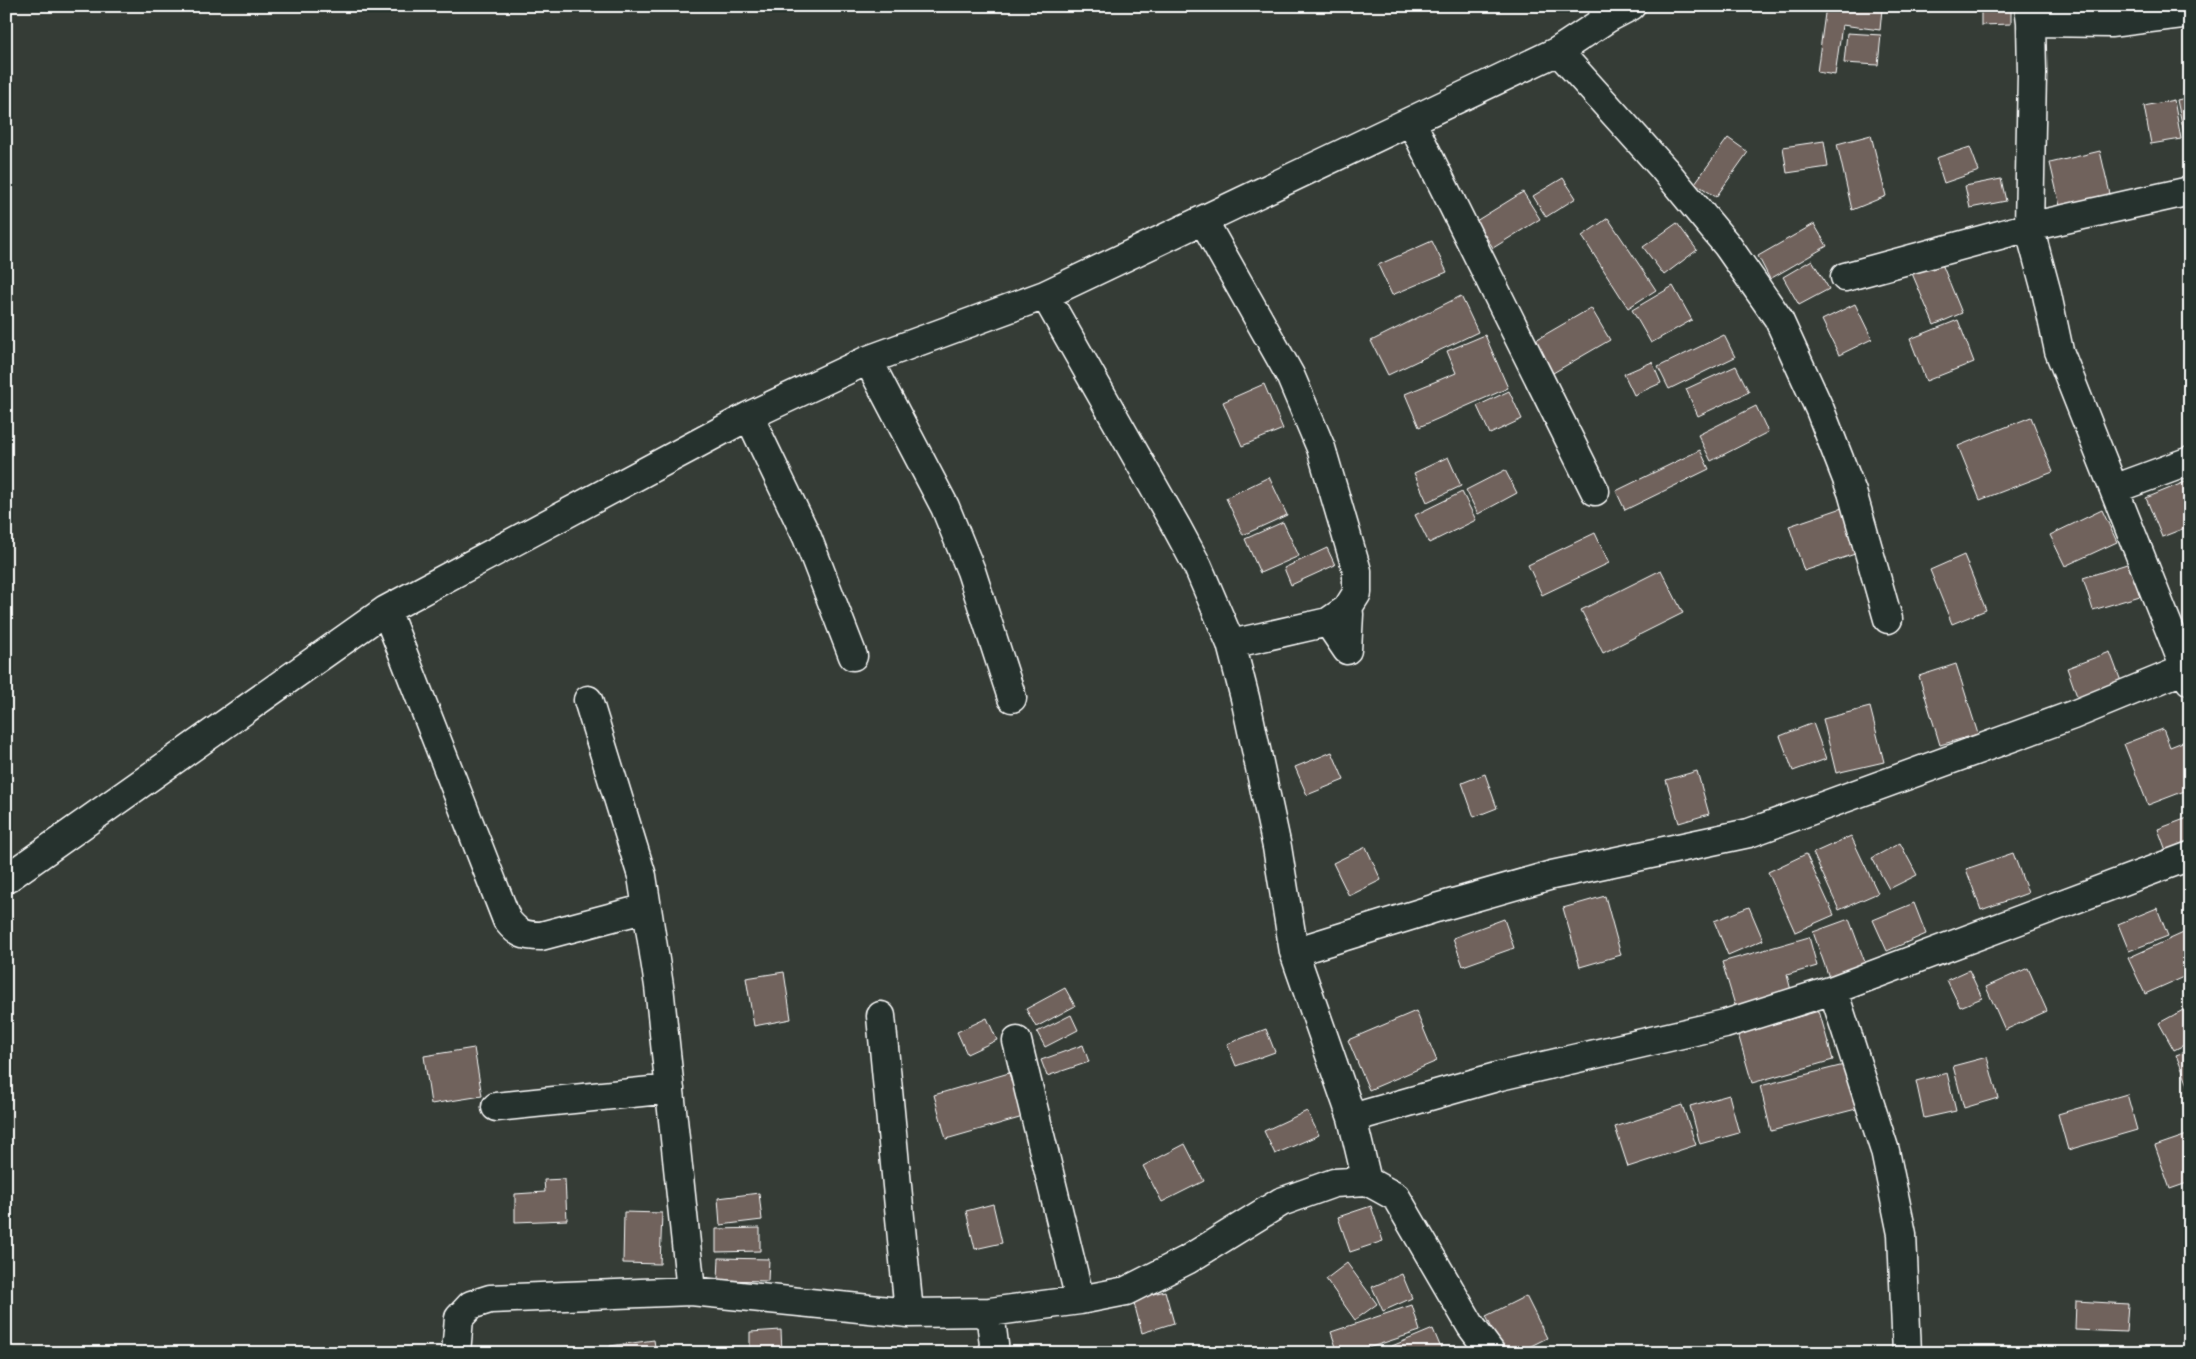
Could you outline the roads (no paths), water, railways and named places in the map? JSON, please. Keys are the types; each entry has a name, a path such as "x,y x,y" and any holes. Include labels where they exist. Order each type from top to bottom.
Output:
{"street":[{"path":"6,879 386,610 750,416 868,360 1045,295 1558,51 1614,10"},
{"path":"1294,952 1436,908 1552,875 1749,833 2188,672 2059,350 2046,290 2029,227 2030,14 2110,23 2190,13"},
{"path":"1558,51 1664,169 1727,245 1778,318 1820,410 1852,492 1888,618"},
{"path":"1411,121 1596,491"},
{"path":"1845,278 2029,227 2190,191"},
{"path":"1203,220 1290,375 1321,448 1357,571 1357,593 1337,615 1231,644"},
{"path":"1045,295 1198,567 1231,644 1245,698 1277,847 1294,952 1352,1118 1367,1182"},
{"path":"868,360 945,508 971,571 1012,698"},
{"path":"750,416 807,537 853,656"},
{"path":"2114,489 2190,461"},
{"path":"386,610 507,920 516,931 525,936 541,936 647,908"},
{"path":"588,700 642,876 659,986 691,1291"},
{"path":"1352,1118 1500,1076 1726,1024 1833,990 2190,856"},
{"path":"1833,990 1884,1151 1902,1234 1907,1353"},
{"path":"881,1016 909,1313"},
{"path":"1018,1040 1080,1300"},
{"path":"496,1107 670,1089"},
{"path":"456,1353 459,1318 471,1305 490,1299 691,1291 909,1313 990,1312 1080,1300 1126,1291 1187,1260 1281,1202 1334,1183 1367,1182 1396,1197 1471,1326 1491,1353"},
{"path":"990,1312 995,1353"}]}
